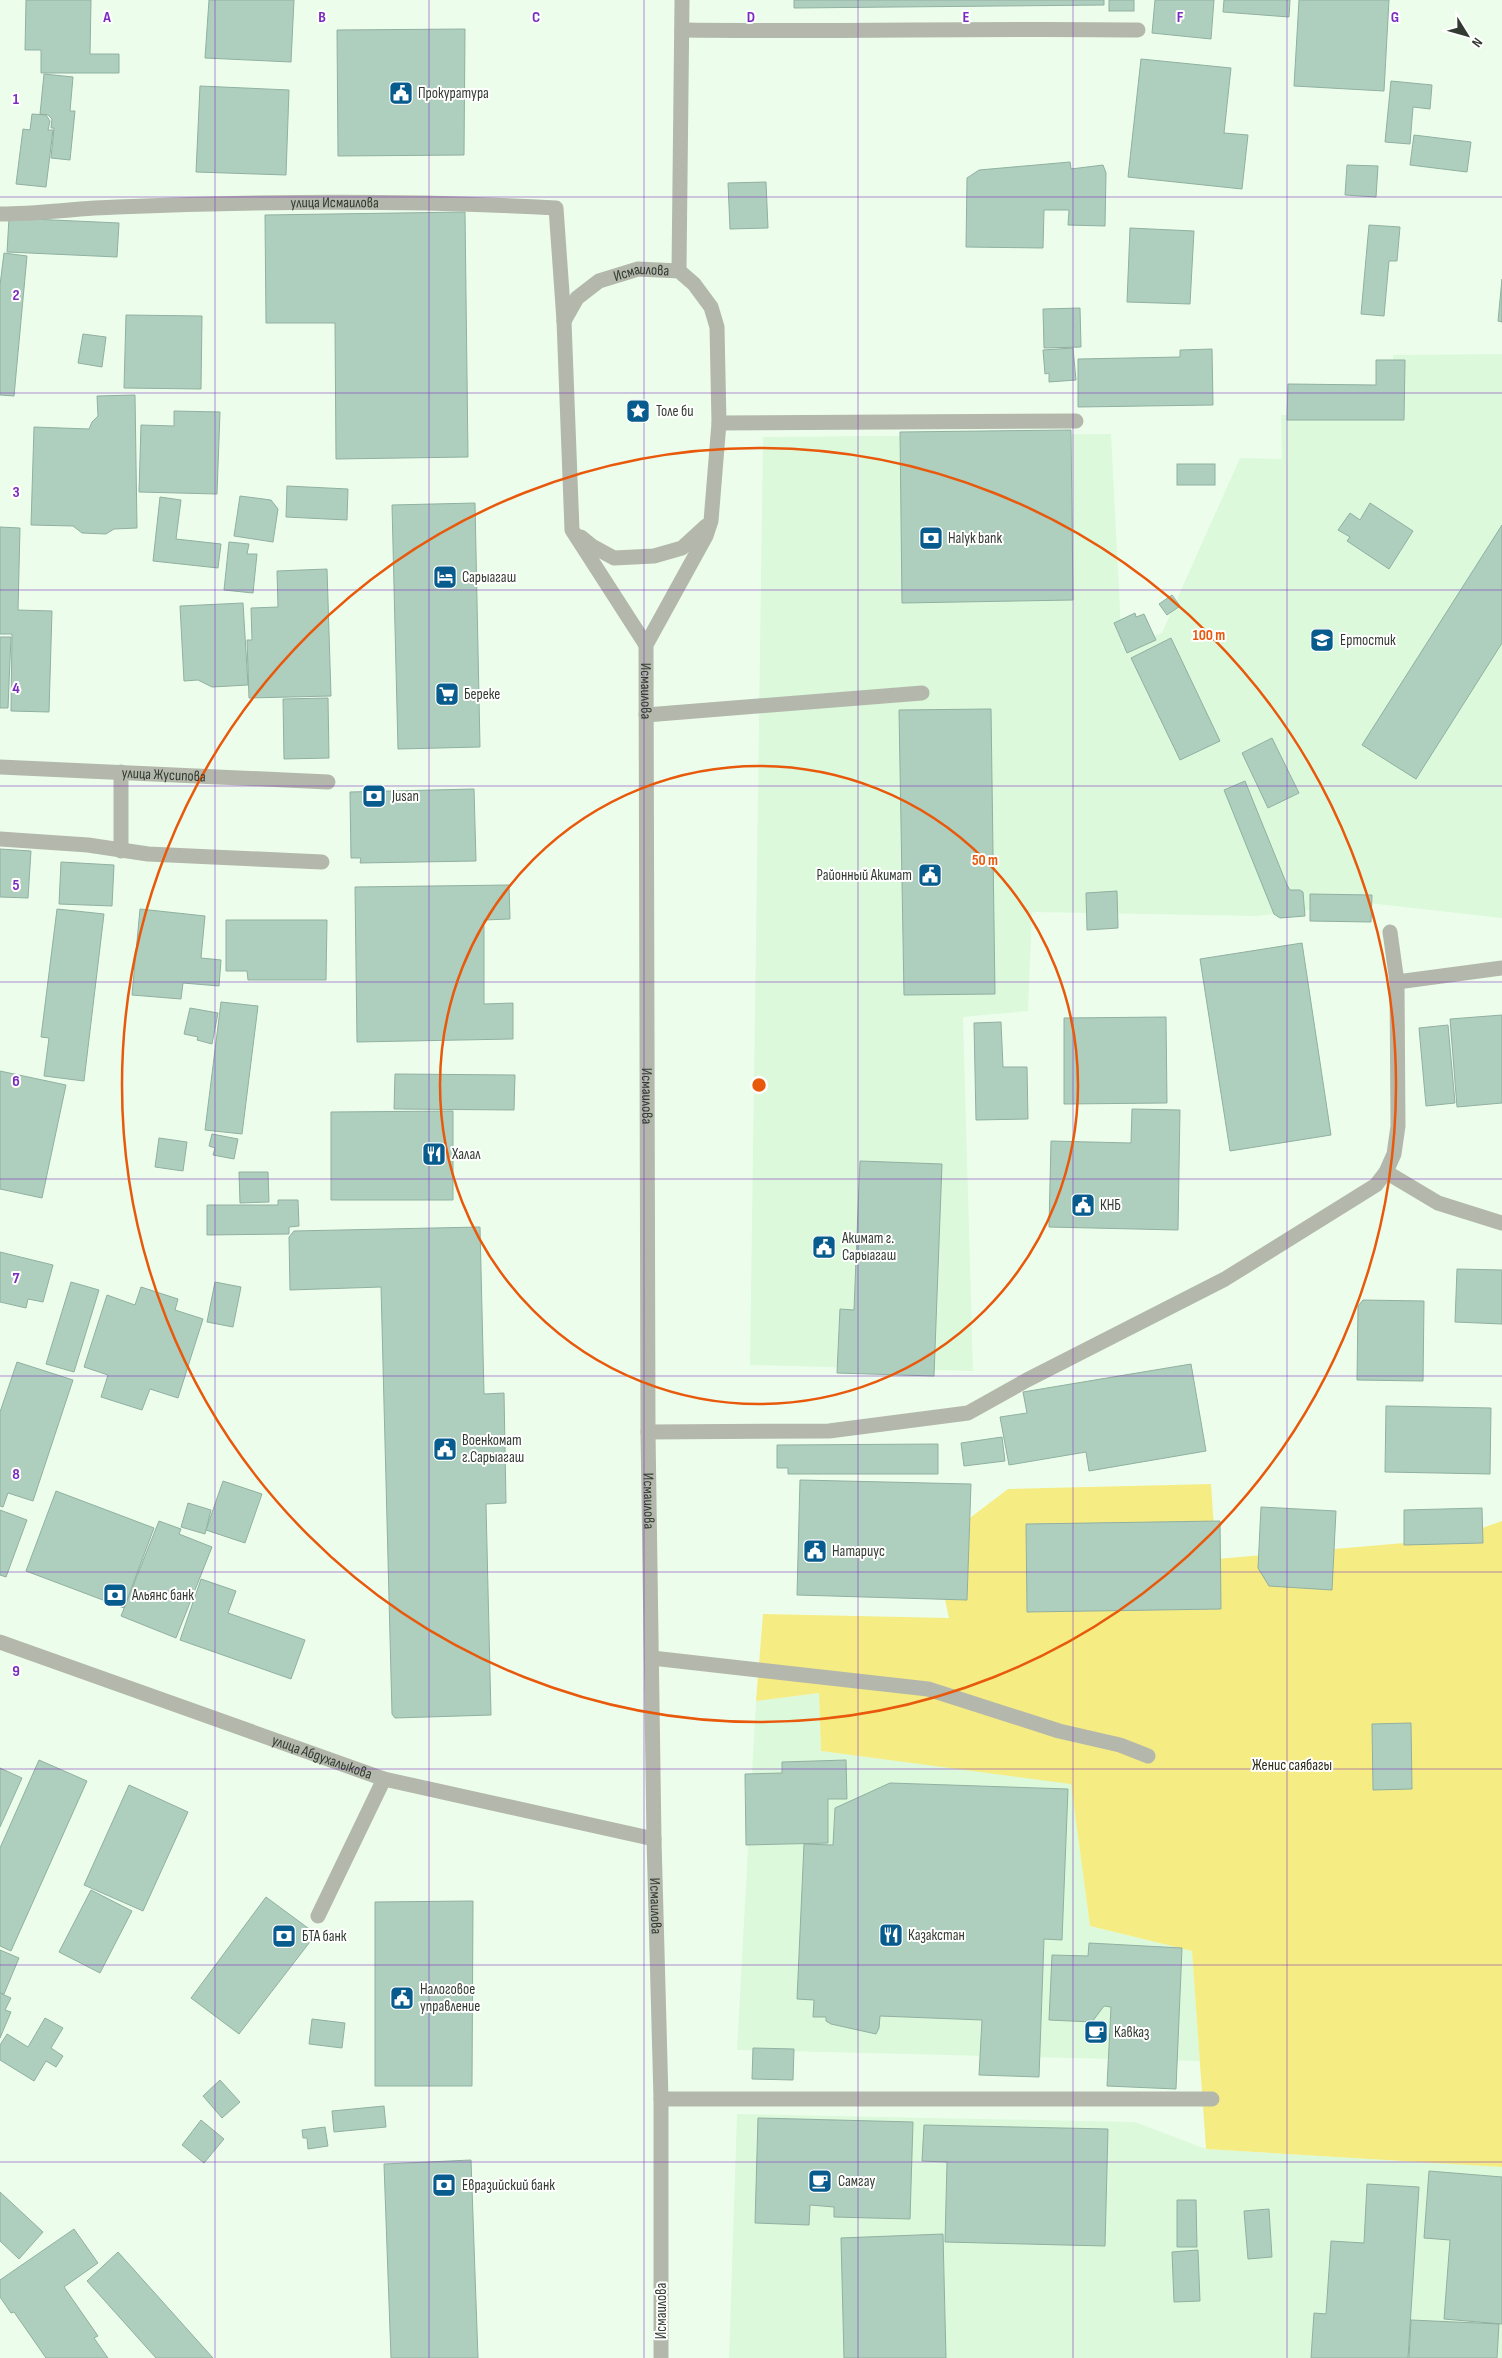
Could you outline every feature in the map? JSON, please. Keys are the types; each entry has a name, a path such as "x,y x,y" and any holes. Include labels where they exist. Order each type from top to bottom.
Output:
{"street":[{"path":"679,271 682,0"},
{"path":"682,30 783,31 996,28 1138,30"},
{"name":"улица Исмаилова","path":"0,214 115,207 272,203 426,202 556,208 564,321"},
{"name":"Исмаилова","path":"564,321 577,298 599,281 638,269 679,271 694,284 710,307 717,327 719,423 711,521 706,536 646,645 648,1432 654,1839 661,2099 660,2358"},
{"path":"564,321 572,530 592,546 614,558 654,556 682,548 711,521"},
{"path":"719,423 1076,421"},
{"name":"Исмаилова","path":"572,530 646,645"},
{"path":"646,715 922,693"},
{"name":"улица Жусипова","path":"0,767 328,782"},
{"path":"121,772 121,850"},
{"path":"0,839 88,845 148,854 322,862"},
{"path":"648,1432 829,1431 968,1413 1225,1278 1376,1185 1386,1172 1394,1154 1398,1126 1397,982 1390,932"},
{"path":"1397,982 1502,968"},
{"path":"1386,1172 1438,1202 1502,1223"},
{"name":"улица Абдухалыкова","path":"0,1642 384,1779 654,1839"},
{"path":"652,1658 928,1689 1059,1731 1120,1745 1148,1756"},
{"path":"318,1916 384,1779"},
{"path":"661,2099 1212,2099"}],"shaded area":[{"path":"1502,354 1502,918 1368,903 1256,916 1032,912 1028,1011 963,1017 973,1371 750,1365 763,437 1111,434 1122,648 1162,633 1240,458 1282,459 1281,415 1393,415 1393,355"},
{"path":"819,1693 821,1751 1071,1783 1090,1926 1192,1951 1200,2061 737,2050 756,1701"},
{"path":"737,2114 1135,2122 1206,2149 1502,2167 1502,2358 729,2358"}],"green space":[{"name":"Женис саябагы","path":"1211,1484 1216,1559 1451,1539 1502,1521 1502,2167 1206,2149 1192,1951 1090,1926 1071,1784 821,1751 819,1693 756,1701 763,1614 949,1618 933,1546 1008,1489"}],"building":[{"path":"26,0 91,0 90,54 119,54 119,73 41,73 41,50 25,50"},
{"path":"209,0 294,0 291,62 205,58"},
{"path":"794,0 1104,0 1104,5 794,8"},
{"path":"1109,0 1134,0 1134,11 1109,11"},
{"path":"1155,0 1214,0 1211,39 1152,33"},
{"path":"1224,0 1290,0 1289,17 1223,12"},
{"path":"1299,0 1389,0 1384,91 1294,86"},
{"name":"Прокуратура","path":"465,29 464,155 338,156 337,30"},
{"path":"1141,59 1231,68 1224,133 1248,135 1242,189 1128,177"},
{"path":"44,74 73,77 70,111 75,111 70,160 51,158 54,128 51,128 52,119 48,115 40,114"},
{"path":"1391,81 1432,85 1430,109 1413,107 1410,144 1385,142"},
{"path":"200,86 289,90 286,175 196,172"},
{"path":"32,114 46,115 50,121 48,130 53,130 46,187 16,184 23,129 30,130"},
{"path":"1414,135 1471,142 1467,172 1410,165"},
{"path":"1070,162 1071,169 1103,165 1106,173 1105,226 1068,225 1069,210 1044,210 1043,248 966,247 967,178 979,170"},
{"path":"1347,165 1378,166 1376,197 1345,195"},
{"path":"766,182 768,228 730,229 728,183"},
{"path":"465,212 468,457 336,459 335,323 266,323 265,215"},
{"path":"9,218 119,223 117,257 7,252"},
{"path":"1369,225 1400,227 1397,261 1389,261 1384,316 1361,314"},
{"path":"1130,228 1194,231 1190,304 1127,302"},
{"path":"4,253 27,256 14,396 0,395 0,285"},
{"path":"1502,279 1502,322 1498,321"},
{"path":"1080,308 1081,347 1044,348 1043,309"},
{"path":"126,315 202,316 201,389 124,388"},
{"path":"83,334 106,337 102,367 78,363"},
{"path":"1073,348 1076,380 1049,382 1049,373 1045,374 1043,350"},
{"path":"1212,349 1213,405 1078,407 1078,359 1180,357 1180,350"},
{"path":"1376,360 1405,360 1404,420 1287,420 1288,384 1376,385"},
{"path":"135,395 137,528 114,529 106,534 82,533 73,526 31,525 34,427 89,429 92,422 98,416 97,396"},
{"path":"174,411 220,412 217,494 139,492 141,425 174,426"},
{"path":"1071,430 1073,600 902,603 900,432"},
{"path":"1177,464 1215,464 1215,485 1177,485"},
{"path":"287,486 348,489 347,520 286,517"},
{"path":"240,496 271,500 278,509 273,542 234,536"},
{"path":"160,497 181,500 176,539 221,544 218,568 153,561"},
{"path":"475,503 480,747 398,749 392,505"},
{"path":"1370,503 1413,531 1389,569 1347,541 1350,537 1338,530 1350,513 1360,520"},
{"path":"1502,525 1502,643 1416,779 1362,745"},
{"path":"0,527 20,528 18,610 52,611 49,712 11,711 12,634 0,634"},
{"path":"229,542 249,544 247,554 257,554 253,593 224,590"},
{"path":"327,569 331,696 249,698 247,640 252,640 251,608 278,607 277,571"},
{"path":"1172,595 1180,606 1167,615 1159,604"},
{"path":"243,603 248,685 212,687 198,680 184,681 180,606"},
{"path":"1135,613 1136,617 1144,614 1156,640 1127,653 1114,623"},
{"path":"0,637 11,637 8,708 0,708"},
{"path":"1171,638 1220,741 1180,760 1131,658"},
{"path":"328,698 329,758 284,759 283,699"},
{"path":"991,709 995,994 904,995 899,710"},
{"path":"1272,738 1299,793 1268,808 1242,753"},
{"path":"1245,781 1287,885 1290,890 1300,890 1303,892 1305,916 1280,918 1274,914 1224,790"},
{"path":"474,789 476,861 360,863 361,858 351,858 350,792"},
{"path":"0,849 31,851 28,898 0,897"},
{"path":"61,862 114,865 112,906 59,904"},
{"path":"509,885 510,919 484,920 484,1004 513,1003 513,1039 357,1042 355,887"},
{"path":"1117,891 1118,928 1087,930 1086,893"},
{"path":"1310,894 1372,895 1371,922 1310,921"},
{"path":"57,909 104,914 84,1081 44,1076 49,1038 41,1037"},
{"path":"140,909 205,916 201,958 221,960 219,986 183,983 181,999 132,995"},
{"path":"226,920 327,920 326,980 248,980 247,971 226,971"},
{"path":"1302,943 1331,1135 1230,1151 1200,959"},
{"path":"221,1002 258,1006 242,1134 205,1130"},
{"path":"190,1008 218,1013 212,1044 197,1040 198,1037 184,1034"},
{"path":"1502,1015 1502,1103 1457,1107 1450,1019"},
{"path":"1166,1017 1167,1103 1064,1104 1064,1018"},
{"path":"1001,1022 1003,1067 1027,1067 1028,1119 976,1120 974,1023"},
{"path":"1448,1025 1455,1103 1426,1106 1419,1028"},
{"path":"0,1071 66,1085 42,1198 0,1189"},
{"path":"395,1074 515,1075 514,1110 394,1109"},
{"path":"1132,1109 1180,1110 1178,1230 1049,1227 1051,1141 1131,1143"},
{"path":"453,1111 453,1200 331,1200 331,1112"},
{"path":"212,1134 238,1139 234,1159 213,1155 215,1148 209,1146"},
{"path":"159,1138 187,1142 183,1171 155,1167"},
{"path":"860,1161 942,1164 934,1376 837,1373 840,1309 854,1310"},
{"path":"239,1172 268,1172 269,1202 240,1203"},
{"path":"278,1200 298,1200 299,1226 289,1227 289,1234 207,1235 207,1205 278,1205"},
{"name":"Военкомат г.Сарыагаш","path":"480,1227 484,1394 504,1393 506,1503 486,1504 491,1715 395,1718 392,1714 381,1287 290,1290 289,1237 294,1231"},
{"path":"0,1252 53,1265 43,1302 28,1299 26,1308 0,1302"},
{"path":"1457,1269 1502,1270 1502,1324 1455,1322"},
{"path":"71,1282 99,1290 74,1372 46,1364"},
{"path":"215,1282 241,1287 233,1327 207,1322"},
{"path":"141,1287 178,1299 175,1310 203,1319 178,1398 150,1389 142,1410 101,1397 108,1375 84,1367 107,1295 135,1305"},
{"path":"1363,1300 1424,1301 1423,1381 1357,1380 1358,1306"},
{"path":"17,1362 73,1380 33,1501 8,1493 3,1507 0,1506 0,1412"},
{"path":"1191,1364 1206,1451 1089,1471 1086,1452 1009,1465 1000,1417 1027,1413 1023,1392"},
{"path":"1386,1406 1491,1408 1490,1474 1385,1472"},
{"path":"1002,1437 1005,1461 964,1466 961,1443"},
{"path":"938,1444 938,1474 788,1474 788,1468 777,1468 777,1445"},
{"path":"800,1480 971,1484 967,1600 797,1595"},
{"path":"223,1481 262,1494 245,1543 206,1530"},
{"path":"56,1491 154,1528 124,1608 26,1571"},
{"path":"188,1503 211,1510 205,1534 181,1527"},
{"path":"1261,1507 1336,1511 1332,1590 1269,1586 1258,1568"},
{"path":"1482,1508 1483,1543 1404,1545 1404,1510"},
{"path":"0,1510 27,1520 6,1577 0,1575"},
{"path":"159,1521 181,1529 179,1534 212,1547 176,1638 121,1616"},
{"path":"1220,1521 1221,1609 1027,1612 1026,1524"},
{"path":"201,1579 236,1591 228,1613 305,1640 291,1679 180,1640"},
{"path":"1411,1723 1412,1789 1373,1790 1372,1724"},
{"path":"39,1760 87,1781 11,1951 0,1946 0,1848"},
{"path":"846,1760 847,1799 828,1799 828,1843 746,1845 745,1774 782,1773 782,1762"},
{"path":"0,1768 22,1778 0,1827"},
{"path":"890,1783 1068,1789 1062,1940 1044,1939 1039,2077 979,2075 982,2020 880,2016 879,2028 876,2034 831,2024 826,2021 826,2017 813,2017 814,2000 797,1999 804,1844 833,1845 835,1808"},
{"path":"129,1785 188,1812 143,1911 84,1885"},
{"path":"91,1890 132,1911 100,1973 59,1952"},
{"path":"266,1897 316,1934 239,2034 191,1998"},
{"path":"473,1901 472,2086 375,2086 375,1902"},
{"path":"1089,1943 1182,1948 1176,2089 1107,2086 1111,2007 1104,2006 1092,2022 1049,2020 1052,1955 1088,1956"},
{"path":"0,1950 19,1958 4,1994 0,1993"},
{"path":"0,1993 11,1998 5,2010 11,2012 0,2038"},
{"path":"45,2018 63,2028 51,2048 63,2056 56,2067 46,2061 34,2081 0,2060 0,2045 7,2034 28,2047"},
{"path":"312,2019 345,2023 342,2048 309,2044"},
{"path":"753,2048 794,2049 793,2080 752,2079"},
{"path":"220,2080 240,2102 222,2118 203,2096"},
{"path":"384,2106 386,2127 334,2132 332,2111"},
{"path":"758,2118 913,2122 910,2219 834,2217 834,2207 810,2205 809,2225 755,2223"},
{"path":"201,2120 224,2139 204,2163 182,2145"},
{"path":"924,2125 1108,2129 1105,2246 945,2242 947,2162 922,2161"},
{"path":"325,2127 328,2146 308,2149 307,2138 303,2138 302,2130"},
{"path":"471,2160 478,2358 391,2358 384,2164"},
{"path":"1429,2171 1502,2177 1502,2324 1444,2319 1450,2240 1424,2238"},
{"path":"1367,2184 1419,2187 1408,2358 1311,2358 1314,2313 1326,2314 1331,2241 1364,2243"},
{"path":"0,2192 43,2232 19,2259 0,2241"},
{"path":"1177,2200 1196,2200 1197,2247 1177,2247"},
{"path":"1269,2209 1272,2257 1248,2259 1244,2211"},
{"path":"74,2229 98,2263 64,2287 98,2336 94,2338 108,2358 46,2358 14,2312 11,2313 0,2297 0,2280"},
{"path":"943,2234 946,2358 844,2358 841,2238"},
{"path":"1198,2250 1200,2301 1174,2302 1172,2252"},
{"path":"118,2252 213,2358 156,2358 87,2281"},
{"path":"1411,2320 1499,2324 1497,2358 1409,2358"}],"place":[{"name":"Прокуратура","path":"401,93"},
{"name":"Толе би","path":"638,411"},
{"name":"Halyk bank","path":"931,538"},
{"name":"Сарыагаш","path":"445,577"},
{"name":"Ертостик","path":"1322,640"},
{"name":"Береке","path":"447,694"},
{"name":"Jusan","path":"374,796"},
{"name":"Районный Акимат","path":"930,875"},
{"name":"Халал","path":"434,1154"},
{"name":"КНБ","path":"1083,1205"},
{"name":"Акимат г. Сарыагаш","path":"824,1247"},
{"name":"Военкомат г.Сарыагаш","path":"445,1449"},
{"name":"Натариус","path":"815,1551"},
{"name":"Альянс банк","path":"115,1595"},
{"name":"Казакстан","path":"891,1935"},
{"name":"БТА банк","path":"284,1936"},
{"name":"Налоговое управление","path":"402,1998"},
{"name":"Кавказ","path":"1096,2032"},
{"name":"Самгау","path":"820,2181"},
{"name":"Евразийский банк","path":"444,2185"}]}
